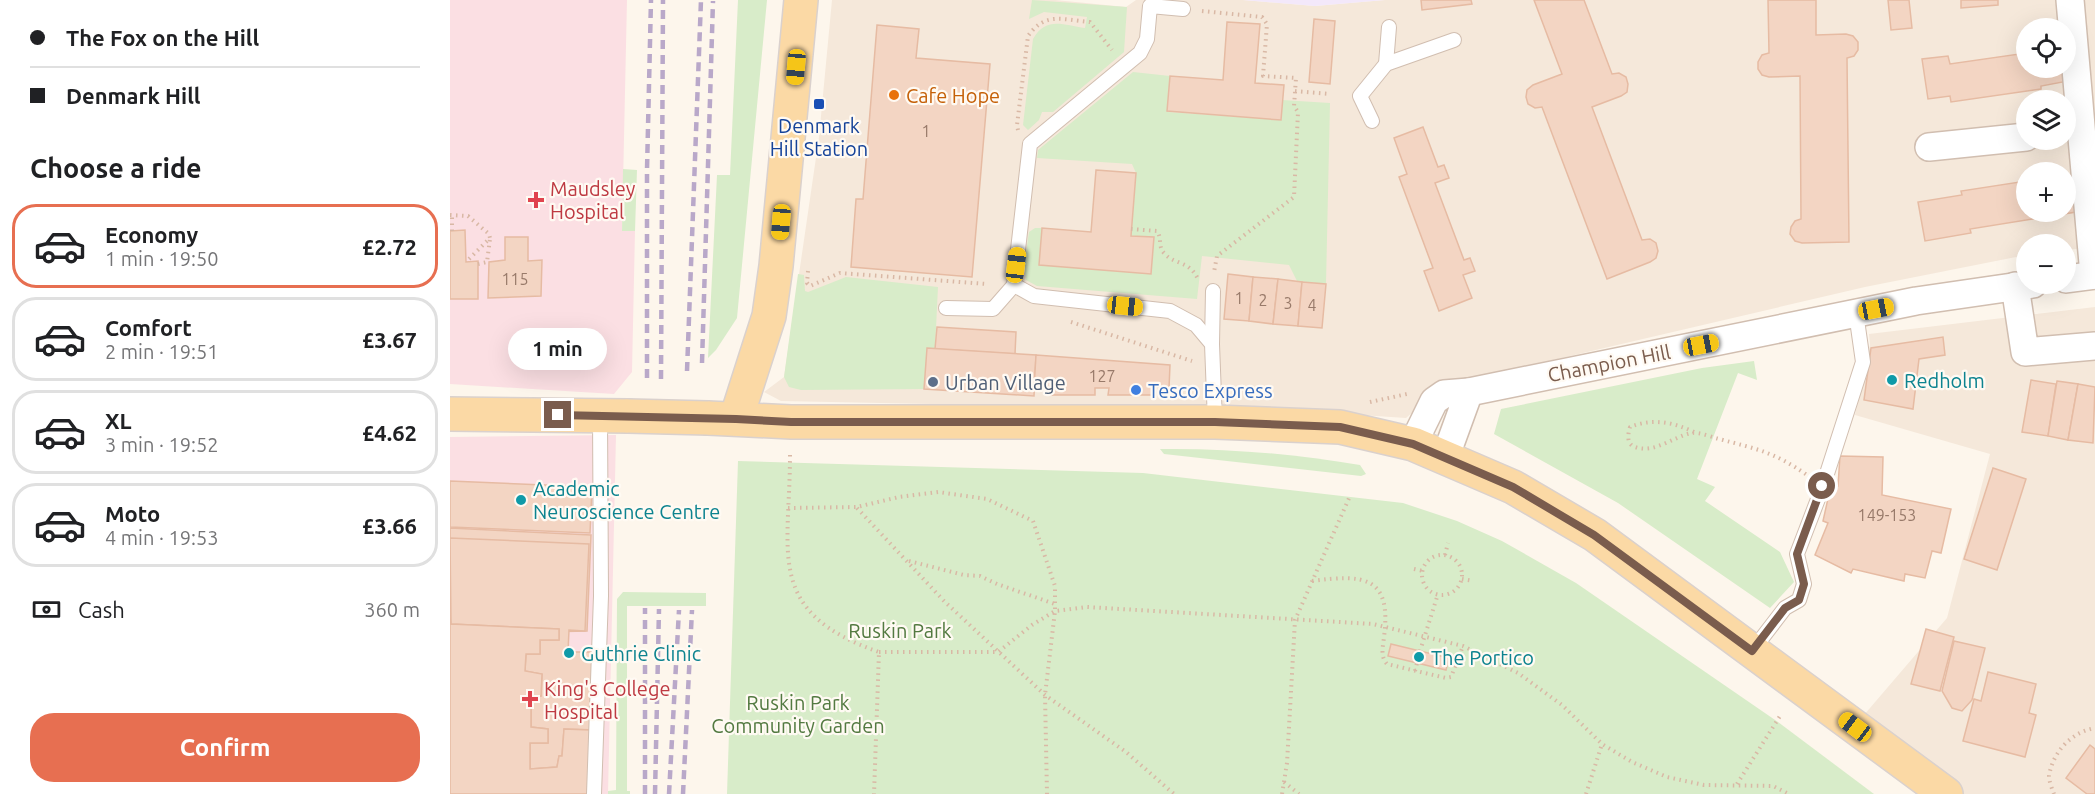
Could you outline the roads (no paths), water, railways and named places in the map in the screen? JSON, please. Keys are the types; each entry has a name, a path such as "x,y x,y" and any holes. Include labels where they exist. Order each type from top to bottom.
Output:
{"main road":[{"path":"722,418 769,316 777,267 801,0"},
{"path":"450,414 722,418 791,422 1215,422 1340,427 1413,444 1513,487 1594,535 1946,794"}],"street":[{"path":"2070,0 2073,90"},
{"path":"1929,147 2016,138"},
{"path":"2076,146 2095,275 2076,278"},
{"name":"Champion Hill","path":"1413,444 1434,401 1444,394 1469,392 1916,301 2016,286"},
{"path":"2024,294 2025,352 2095,346"},
{"path":"1445,458 1469,392"}],"lane":[{"path":"946,308 993,309 1014,285 1030,144 1140,53 1147,39 1150,6 1184,9"},
{"path":"1386,64 1389,27"},
{"path":"1372,121 1360,96 1386,64 1454,40"},
{"path":"1014,285 1034,296 1170,311 1196,325 1212,344"},
{"path":"1208,290 1215,422"},
{"path":"1752,651 1785,608 1799,600 1804,584 1797,554 1863,362 1856,313"},
{"path":"594,794 601,596 614,416"}],"railway":[{"path":"647,378 647,170 651,0"},
{"path":"661,379 663,0"},
{"path":"687,371 701,0"},
{"path":"702,363 713,1"},
{"path":"645,608 645,794"},
{"path":"655,794 659,609"},
{"path":"669,794 679,610"},
{"path":"683,794 692,610"}],"place":[{"name":"Cafe Hope","path":"894,95"},
{"name":"Denmark Hill Station","path":"819,104"},
{"name":"Maudsley Hospital","path":"536,200"},
{"name":"Redholm","path":"1892,380"},
{"name":"Urban Village","path":"933,382"},
{"name":"Tesco Express","path":"1136,390"},
{"name":"Academic Neuroscience Centre","path":"521,500"},
{"name":"Guthrie Clinic","path":"569,653"},
{"name":"The Portico","path":"1419,657"},
{"name":"King's College Hospital","path":"530,699"}],"park label":[{"name":"Ruskin Park","path":"900,630"},
{"name":"Ruskin Park Community Garden","path":"798,714"}]}
